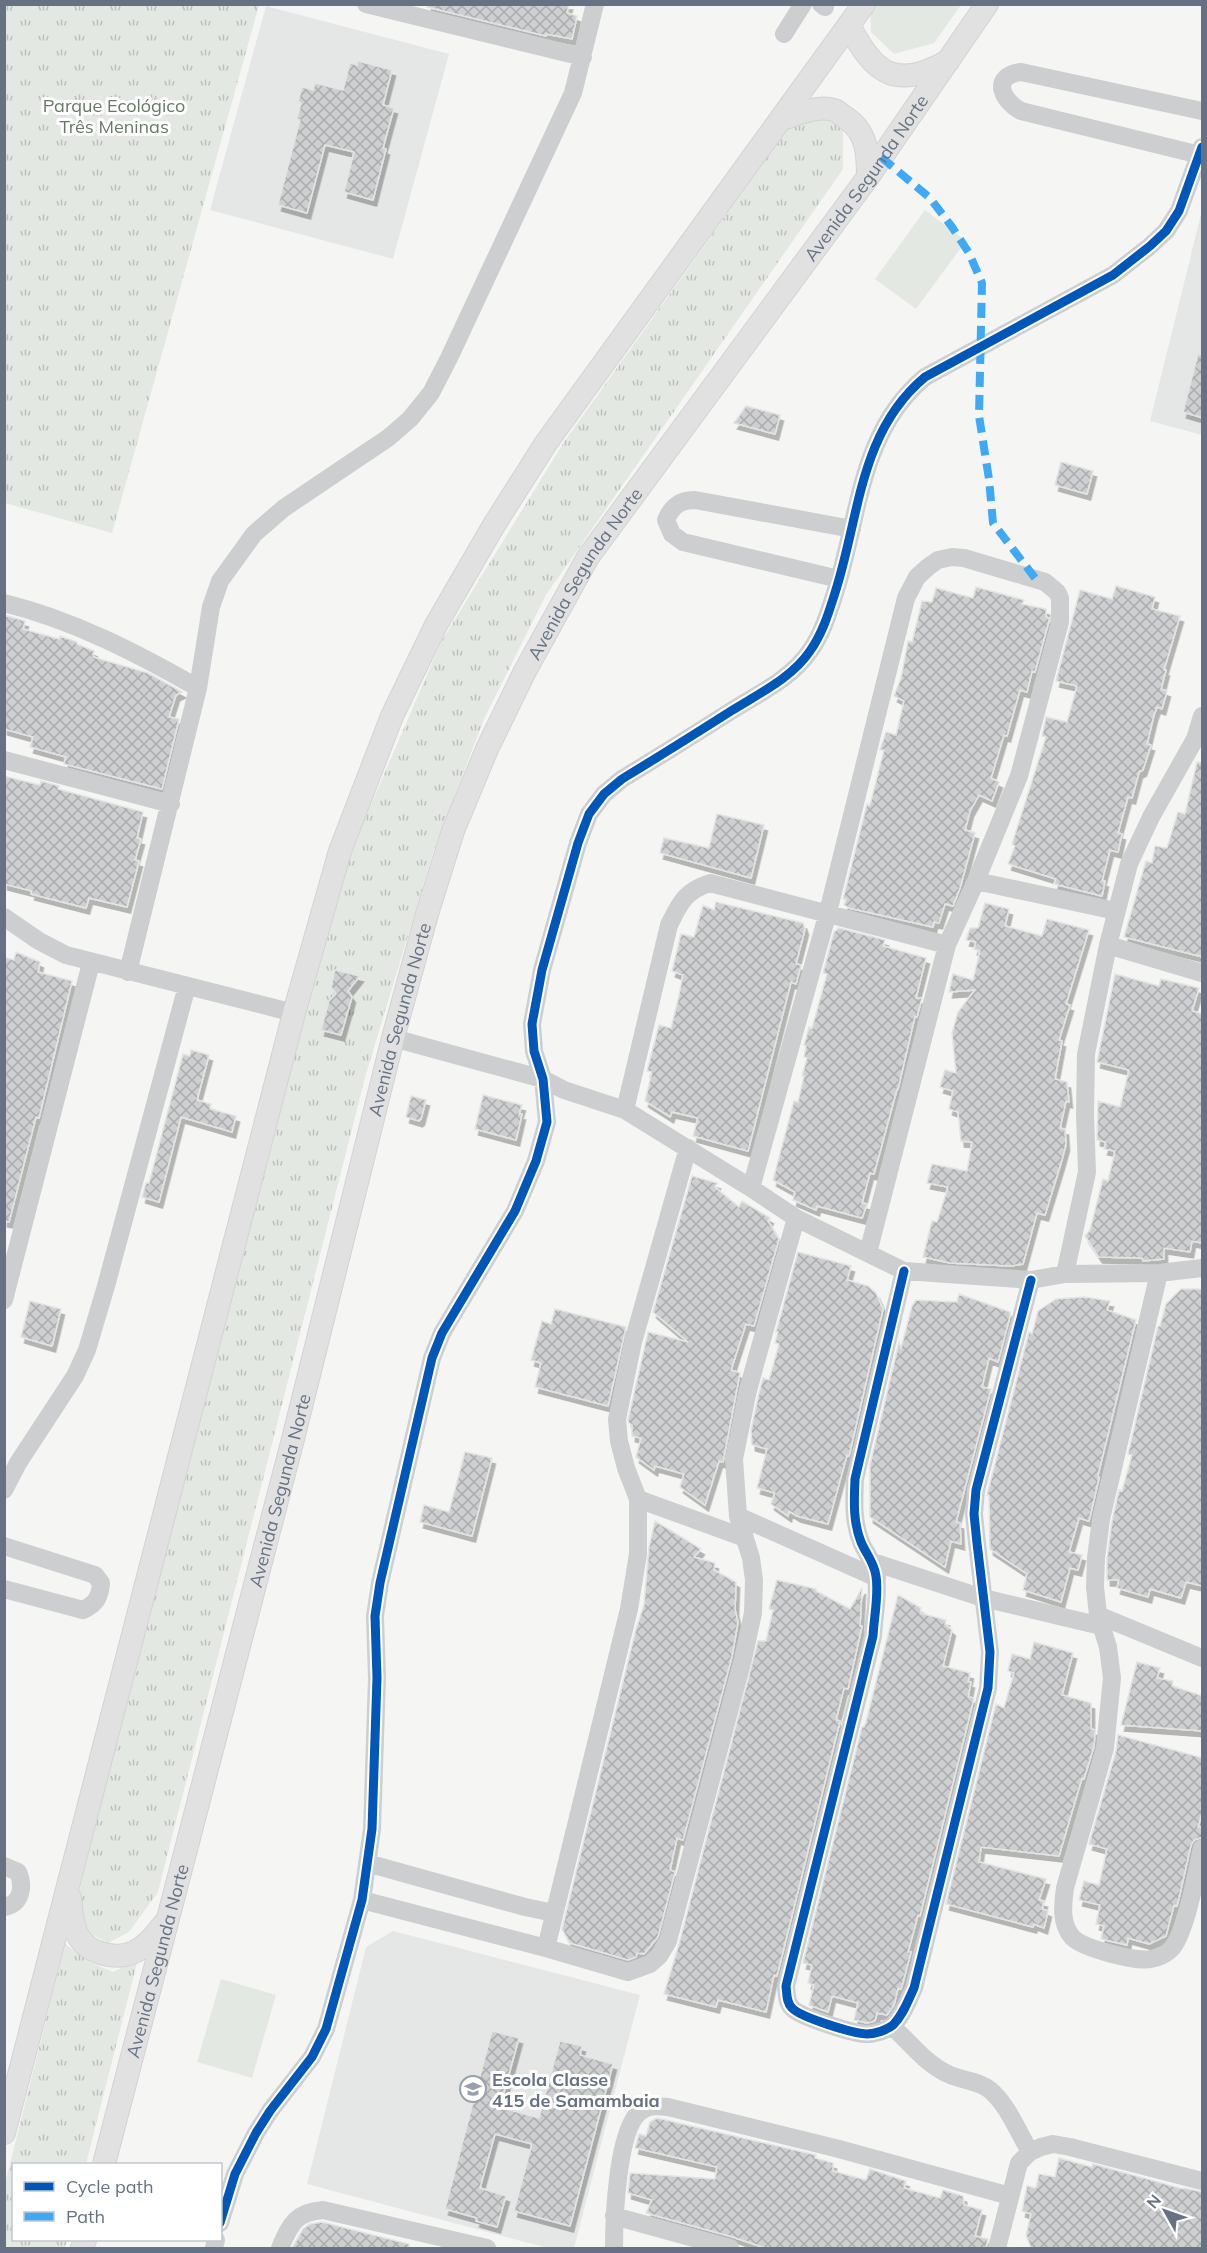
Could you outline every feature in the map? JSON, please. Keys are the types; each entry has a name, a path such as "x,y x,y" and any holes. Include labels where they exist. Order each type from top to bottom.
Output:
{"main road":[{"path":"4,2133 294,1013 343,841 392,716 436,625 494,525 546,443 864,4"},
{"name":"Avenida Segunda Norte","path":"104,2163 293,1439 393,1038 427,914 453,831 487,749 531,661 588,557 868,177 987,4"},
{"path":"849,25 858,43 872,62 894,75 908,77 930,72 949,61"},
{"path":"782,119 811,110 834,110 850,120 861,132 868,161 868,177"},
{"path":"69,1887 71,1911 77,1934 87,1946 101,1954 114,1956 132,1953 148,1943 166,1922"}],"street":[{"path":"366,4 583,57"},
{"path":"128,972 171,804 198,688 211,607 220,581 254,534 284,508 388,438 410,419 431,393 561,122 573,93 595,4"},
{"path":"784,34 803,4"},
{"path":"222,2216 235,2174 256,2133 312,2057 326,2029 362,1900 372,1829 375,1768 375,1616 380,1583 432,1358 442,1333 515,1211 536,1161 547,1122 543,1079 534,1052 532,1024 542,970 578,843 589,814 604,794 622,779 785,677 810,651 825,623 839,579 871,452 881,431 908,392 926,377 1113,275 1166,231 1179,211 1201,151 1021,111 1011,106 1004,97 1002,89 1004,80 1011,73 1022,72 1203,111"},
{"path":"839,579 683,542 672,534 666,520 670,508 678,503 695,500 852,529"},
{"path":"751,1188 828,912 906,598 917,577 938,560 952,557 1045,582 1057,592 1060,622 1019,776 947,945 868,1252"},
{"path":"4,603 33,610 76,627 141,656 198,688"},
{"path":"1065,1274 1088,1172 1085,1114 1086,1054 1116,911 1129,864 1151,816 1195,739 1203,716"},
{"path":"4,760 171,804"},
{"path":"976,881 1116,911"},
{"path":"625,1110 669,925 680,902 694,888 710,882 947,945"},
{"path":"4,917 39,941 66,955 294,1013"},
{"path":"1108,945 1203,973"},
{"path":"4,1300 91,963"},
{"path":"4,1490 18,1463 75,1376 87,1350 187,986"},
{"path":"393,1038 543,1079 564,1090 625,1110 796,1218 904,1271 1032,1280 1065,1274 1159,1273 1203,1268"},
{"path":"546,1948 629,1608 638,1554 638,1499 626,1468 619,1441 617,1419 633,1342 688,1148"},
{"path":"362,1900 628,1972 650,1964 659,1956 668,1941 735,1693 753,1613 754,1580 738,1516 734,1459 748,1390 796,1218"},
{"path":"904,1271 855,1479 855,1526 875,1570 873,1636 786,1986 792,2008 802,2014 843,2030 868,2034 892,2026 902,2015 914,1988 988,1688 990,1652 974,1514 976,1490 1032,1280"},
{"path":"1159,1273 1101,1519 1095,1587 1112,1678 1105,1748 1065,1888 1062,1906 1065,1926 1072,1937 1085,1946 1100,1951 1150,1960 1170,1950 1176,1943 1184,1920 1203,1848"},
{"path":"638,1499 745,1538"},
{"path":"738,1516 875,1570 983,1598 1100,1621 1203,1658"},
{"path":"4,1546 95,1575 101,1582 100,1594 94,1604 83,1610 4,1588"},
{"path":"367,1863 554,1913"},
{"path":"4,1866 18,1872 23,1883 21,1895 10,1906 4,1907"},
{"path":"892,2026 933,2065 949,2075 972,2080 989,2089 1000,2100 1030,2152"},
{"path":"614,2248 614,2216 628,2127 641,2110 652,2106 668,2107 839,2149 1010,2196"},
{"path":"997,2248 1019,2163 1030,2152 1053,2144 1203,2181"},
{"path":"280,2248 290,2226 300,2216 311,2211 323,2210 487,2248"},
{"path":"614,2216 730,2248"}],"shaded area":[{"path":"266,6 449,54 393,259 210,210"},
{"path":"1202,210 1202,435 1150,421"},
{"name":"Escola Classe 415 de Samambaia","path":"393,1931 640,1995 574,2248 548,2248 307,2184 366,1947"}],"green space":[{"name":"Parque Ecológico Três Meninas","path":"4,5 259,5 112,533 5,503"},
{"path":"870,5 961,5 934,43 894,54 871,32"},
{"path":"825,116 843,128 843,169 546,595 484,719 434,850 366,1074 158,1892 129,1932 108,1943 88,1932 78,1897 343,870 441,642 564,442 792,123"},
{"path":"925,210 966,241 916,309 875,279"},
{"path":"65,1944 90,1962 113,1972 138,1959 86,2163 12,2163 12,2241 67,2241 65,2248 5,2248 5,2184"},
{"path":"221,1979 276,1995 252,2078 197,2062"}],"building":[{"path":"428,4 569,4 567,13 577,16 572,39 546,34 546,36 427,7"},
{"path":"358,61 392,70 383,105 394,108 383,148 386,149 373,200 344,192 354,152 325,145 307,213 278,205 300,120 297,119 301,103 298,102 302,87 313,90 315,83 343,90 350,63 357,65"},
{"path":"1198,354 1203,355 1203,418 1183,412"},
{"path":"746,406 780,415 775,434 734,423"},
{"path":"1061,462 1093,471 1087,494 1055,485"},
{"path":"1116,586 1155,597 1152,609 1180,616 1164,670 1166,670 1161,689 1167,691 1162,709 1157,707 1147,744 1151,745 1143,770 1139,772 1132,798 1128,797 1118,833 1122,834 1118,852 1110,850 1102,881 1105,881 1102,896 1054,884 1056,879 1008,864 1015,846 1012,844 1046,737 1042,736 1046,717 1067,722 1077,686 1056,681 1080,590 1112,599"},
{"path":"976,587 1024,600 1022,604 1046,609 1046,617 1049,621 1035,672 1032,671 1027,692 1020,690 1007,736 1004,735 991,778 999,782 992,801 979,795 970,811 965,830 975,833 953,906 945,904 939,923 934,922 933,927 849,908 844,905 846,899 843,899 867,804 870,805 884,750 880,750 886,732 896,735 904,701 894,696 901,678 908,641 912,642 922,601 932,602 936,588 973,598"},
{"path":"4,615 25,621 23,629 59,639 60,636 77,642 94,651 93,657 148,673 182,692 176,695 169,717 179,719 162,789 64,764 66,757 30,747 33,737 4,729"},
{"path":"1197,762 1203,763 1203,957 1124,937 1146,861 1152,863 1155,846 1167,848 1178,812 1185,814"},
{"path":"4,776 40,785 41,781 59,786 58,789 143,812 137,838 141,839 135,860 139,861 127,907 89,898 86,908 31,894 32,891 4,884"},
{"path":"717,814 764,825 751,878 660,853 664,838 709,848"},
{"path":"716,902 803,923 805,929 796,964 801,965 796,984 791,982 748,1151 693,1136 698,1118 672,1112 670,1117 645,1101 652,1072 647,1071 659,1025 671,1028 678,1000 683,975 672,971 681,934 694,937 703,905 714,910"},
{"path":"985,903 1009,909 1005,926 1042,936 1047,919 1089,930 1066,1004 1070,1005 1059,1040 1062,1041 1055,1079 1067,1082 1069,1102 1066,1101 1060,1128 1065,1129 1066,1145 1045,1215 1037,1213 1023,1264 1011,1266 950,1263 923,1257 932,1221 937,1222 948,1187 927,1183 932,1164 967,1171 972,1142 961,1141 958,1112 949,1109 953,1091 940,1087 945,1070 956,1073 952,1033 958,1012 975,990 949,992 953,974 973,980 980,951 974,949 976,942 966,940 970,928 978,928"},
{"path":"839,928 885,940 883,946 926,958 916,998 922,998 917,1017 915,1016 898,1089 874,1174 870,1173 862,1203 867,1204 862,1218 817,1206 816,1210 793,1200 795,1192 773,1180 794,1101 798,1102 807,1058 804,1057 806,1046 804,1045 809,1027 812,1028 827,974 823,973 834,932"},
{"path":"16,952 40,962 38,972 72,981 39,1118 36,1117 9,1222 4,1221 4,957 14,960"},
{"path":"335,970 360,976 348,991 352,997 341,1035 321,1030 329,1001 336,994 331,987"},
{"path":"1115,974 1159,986 1161,979 1199,988 1192,1011 1203,1014 1203,1243 1192,1241 1190,1252 1164,1248 1164,1259 1143,1261 1142,1258 1099,1257 1085,1236 1090,1230 1103,1179 1108,1181 1115,1151 1104,1149 1106,1142 1097,1140 1098,1101 1120,1107 1129,1070 1097,1062"},
{"path":"191,1050 209,1055 197,1100 211,1104 210,1109 236,1116 232,1132 181,1117 159,1202 142,1197 146,1183 149,1183 183,1054 190,1056"},
{"path":"483,1095 522,1105 516,1140 475,1129"},
{"path":"411,1096 426,1100 419,1121 406,1117"},
{"path":"692,1176 717,1183 715,1187 739,1207 742,1201 770,1218 768,1221 779,1239 754,1326 746,1324 731,1370 740,1373 723,1462 719,1461 705,1505 680,1487 684,1474 655,1466 654,1470 636,1457 641,1438 632,1436 632,1425 628,1420 648,1332 688,1342 653,1312"},
{"path":"798,1252 851,1266 847,1280 868,1286 876,1293 883,1309 849,1456 847,1455 828,1524 797,1516 789,1511 788,1516 771,1504 775,1493 757,1488 767,1449 752,1445 751,1430 759,1393 763,1378 769,1380 779,1344 775,1343 778,1332 776,1332"},
{"path":"1181,1289 1203,1289 1203,1586 1186,1582 1181,1598 1150,1589 1148,1597 1117,1588 1119,1580 1107,1580 1107,1559 1112,1521 1119,1490 1122,1491 1132,1455 1128,1454 1158,1326 1160,1326 1166,1304"},
{"path":"959,1294 1010,1312 1010,1316 998,1362 989,1358 982,1387 991,1389 956,1522 960,1523 961,1544 951,1541 945,1567 870,1517 870,1465 899,1342 901,1348 912,1306 916,1300 957,1302"},
{"path":"1085,1297 1110,1301 1107,1310 1136,1320 1089,1521 1079,1518 1069,1552 1082,1555 1078,1570 1070,1568 1061,1602 1023,1590 1027,1574 990,1549 989,1495 987,1495 1029,1332 1032,1334 1038,1311 1056,1299"},
{"path":"30,1301 61,1309 52,1346 21,1337"},
{"path":"555,1309 626,1327 608,1406 535,1387 541,1363 531,1360 542,1321 551,1324"},
{"path":"465,1452 492,1458 472,1536 420,1522 424,1505 449,1512"},
{"path":"655,1521 701,1549 694,1557 715,1563 714,1570 736,1582 735,1610 738,1622 732,1656 683,1840 677,1838 670,1870 675,1872 658,1937 644,1954 637,1953 636,1957 628,1960 570,1943 562,1929 636,1629 644,1605 649,1547"},
{"path":"777,1580 816,1589 850,1609 862,1588 860,1626 862,1626 848,1689 844,1688 836,1720 840,1721 766,2012 718,2000 716,2007 664,1994 758,1641 766,1641 773,1610 769,1609"},
{"path":"898,1595 921,1608 920,1613 946,1620 945,1624 952,1630 943,1666 970,1673 968,1697 974,1698 920,1916 918,1915 908,1952 911,1952 902,1986 901,1989 898,1988 894,2005 887,2015 877,2013 875,2021 867,2023 854,2020 858,2003 832,1996 828,2012 809,2005 814,1985 808,1983 812,1965 803,1963 862,1727 866,1722"},
{"path":"1034,1642 1073,1653 1062,1695 1091,1703 1091,1729 1095,1730 1094,1746 1059,1856 981,1847 979,1862 1046,1879 1039,1900 1044,1901 1042,1909 1048,1911 1044,1928 946,1904 996,1704 1004,1708 1014,1673 1008,1671 1012,1654 1030,1659"},
{"path":"1137,1662 1160,1668 1157,1678 1173,1681 1172,1686 1203,1696 1203,1731 1121,1725"},
{"path":"1118,1735 1203,1758 1203,1810 1198,1827 1203,1827 1203,1837 1194,1840 1191,1845 1177,1906 1174,1905 1166,1936 1149,1944 1128,1938 1127,1945 1101,1939 1104,1926 1096,1924 1100,1905 1079,1900 1084,1881 1099,1885 1107,1849 1089,1844 1116,1751"},
{"path":"492,2031 519,2038 500,2107 539,2118 560,2041 582,2046 580,2055 613,2064 570,2226 514,2211 532,2144 495,2134 480,2188 506,2196 497,2227 476,2221 477,2218 445,2209"},
{"path":"657,2118 816,2155 815,2158 833,2163 833,2171 866,2180 870,2169 906,2181 904,2188 940,2198 943,2190 963,2196 964,2205 982,2210 975,2236 988,2239 986,2248 765,2248 646,2213 652,2200 628,2193 630,2173 715,2179 717,2167 635,2148 639,2134 646,2136 650,2122"},
{"path":"1059,2158 1092,2167 1093,2164 1183,2189 1203,2192 1203,2248 1031,2248 1026,2235 1031,2214 1022,2211 1027,2186 1036,2188 1039,2174 1055,2177"},
{"path":"322,2222 409,2244 409,2248 292,2248 303,2229 310,2224"}],"marked path":[{"path":"881,157 930,198 969,253 982,283 979,416 993,523 1035,578"}],"cycle path":[{"path":"222,2216 235,2174 256,2133 312,2057 326,2029 362,1900 372,1829 377,1678 375,1616 380,1583 432,1358 442,1333 515,1211 536,1161 547,1122 543,1079 534,1051 532,1024 542,970 578,843 589,814 604,794 622,779 774,685 803,661 818,638 829,610 843,566 864,478 874,450 886,424 903,399 925,377 1113,275 1150,246 1166,231 1179,211 1202,147"},
{"path":"904,1271 855,1479 855,1519 861,1542 872,1562 877,1583 873,1636 786,1986 789,2003 797,2012 828,2024 867,2034 888,2029 893,2025 914,1988 988,1688 990,1652 974,1514 976,1490 1031,1280"}],"place":[{"name":"Escola Classe 415 de Samambaia","path":"473,2089"}]}
